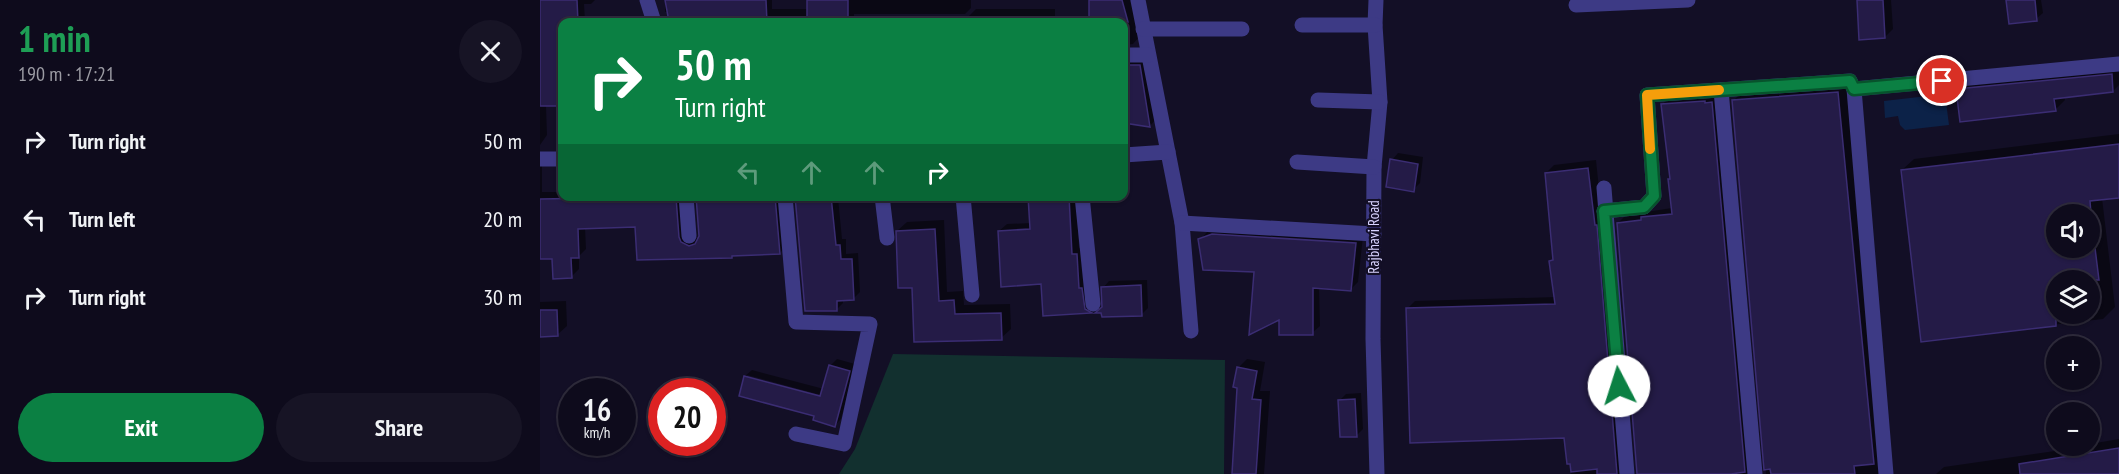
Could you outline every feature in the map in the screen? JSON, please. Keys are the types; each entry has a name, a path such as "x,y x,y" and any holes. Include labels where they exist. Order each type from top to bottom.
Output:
{"street":[{"path":"647,0 653,18"},
{"path":"1138,0 1182,224 1191,331"},
{"name":"Rajbhavi Road","path":"1376,0 1375,25 1380,102 1374,167 1373,339 1377,474"},
{"path":"1576,5 1688,0"},
{"path":"1302,25 1375,25"},
{"path":"1143,29 1242,29"},
{"path":"1128,55 1148,55"},
{"path":"1854,89 2119,64"},
{"path":"1604,211 1644,207 1654,196 1647,95 1850,81 1854,89 1886,474"},
{"path":"1721,90 1755,474"},
{"path":"1318,100 1380,102"},
{"path":"1128,155 1168,152"},
{"path":"540,159 558,159"},
{"path":"1297,162 1374,167"},
{"path":"1604,188 1604,211 1627,474"},
{"path":"686,201 689,236"},
{"path":"785,201 796,322 870,324 844,444 796,434"},
{"path":"883,201 887,238"},
{"path":"963,201 972,295"},
{"path":"1083,201 1093,304"},
{"path":"1182,224 1374,234"}],"green space":[{"path":"893,354 1225,360 1224,474 839,474 855,449"}],"water":[{"path":"1945,94 1949,125 1905,130 1900,125 1898,116 1885,118 1884,101"}],"building":[{"path":"540,0 577,0 578,18 558,18 558,106 540,106"},
{"path":"665,0 766,0 767,18 668,18"},
{"path":"807,0 848,0 848,18 807,18"},
{"path":"1089,0 1122,0 1127,18 1089,18"},
{"path":"1857,0 1883,0 1885,38 1859,40"},
{"path":"2006,0 2035,0 2037,21 2009,24"},
{"path":"1128,65 1140,65 1150,127 1128,124"},
{"path":"2112,74 2113,92 2054,99 2056,111 1960,122 1956,89"},
{"path":"1838,92 1874,464 1854,466 1855,474 1771,474 1770,469 1764,470 1732,100"},
{"path":"1705,101 1705,103 1712,102 1745,472 1637,474 1617,223 1641,220 1641,217 1672,214 1661,104"},
{"path":"2119,144 2119,198 2090,201 2090,204 2046,204 2046,258 2096,258 2098,270 2046,270 2046,324 2056,324 2056,326 1921,342 1901,170"},
{"path":"1390,159 1418,164 1414,192 1386,187"},
{"path":"1588,168 1595,225 1597,225 1617,474 1597,474 1597,469 1571,472 1570,464 1567,464 1564,438 1410,443 1406,308 1555,304 1549,261 1553,260 1545,173"},
{"path":"540,199 676,201 679,237 681,242 689,246 695,244 699,236 696,201 775,201 780,254 732,256 732,258 637,260 635,227 578,229 579,258 571,258 572,278 553,279 552,259 540,259"},
{"path":"795,201 832,201 836,245 840,245 841,259 852,259 854,300 837,301 837,311 805,311"},
{"path":"1028,201 1069,201 1072,254 1077,254 1079,288 1082,288 1085,309 1092,313 1043,316 1041,284 1001,287 998,231 1030,229"},
{"path":"935,229 939,301 954,300 955,314 1001,313 1002,340 914,342 912,288 898,288 896,231"},
{"path":"1212,234 1356,243 1351,291 1313,288 1313,335 1279,335 1279,320 1249,335 1254,272 1203,270 1198,239"},
{"path":"1141,285 1142,316 1102,317 1101,313 1095,313 1102,307 1101,287"},
{"path":"540,310 557,310 558,336 540,337"},
{"path":"829,365 850,371 835,427 813,420 814,416 739,396 744,376 820,396"},
{"path":"1237,367 1257,371 1252,399 1261,400 1256,474 1232,474 1237,388 1233,387"},
{"path":"1355,399 1357,437 1340,437 1338,400"},
{"path":"2119,448 2119,474 2020,474 2019,464 2069,456 2100,456 2100,451"}],"slow traffic":[{"path":"1650,149 1647,95 1719,90"}],"route":[{"path":"1619,386 1604,211 1644,207 1654,196 1647,95 1850,81 1854,89 1942,81"}]}
